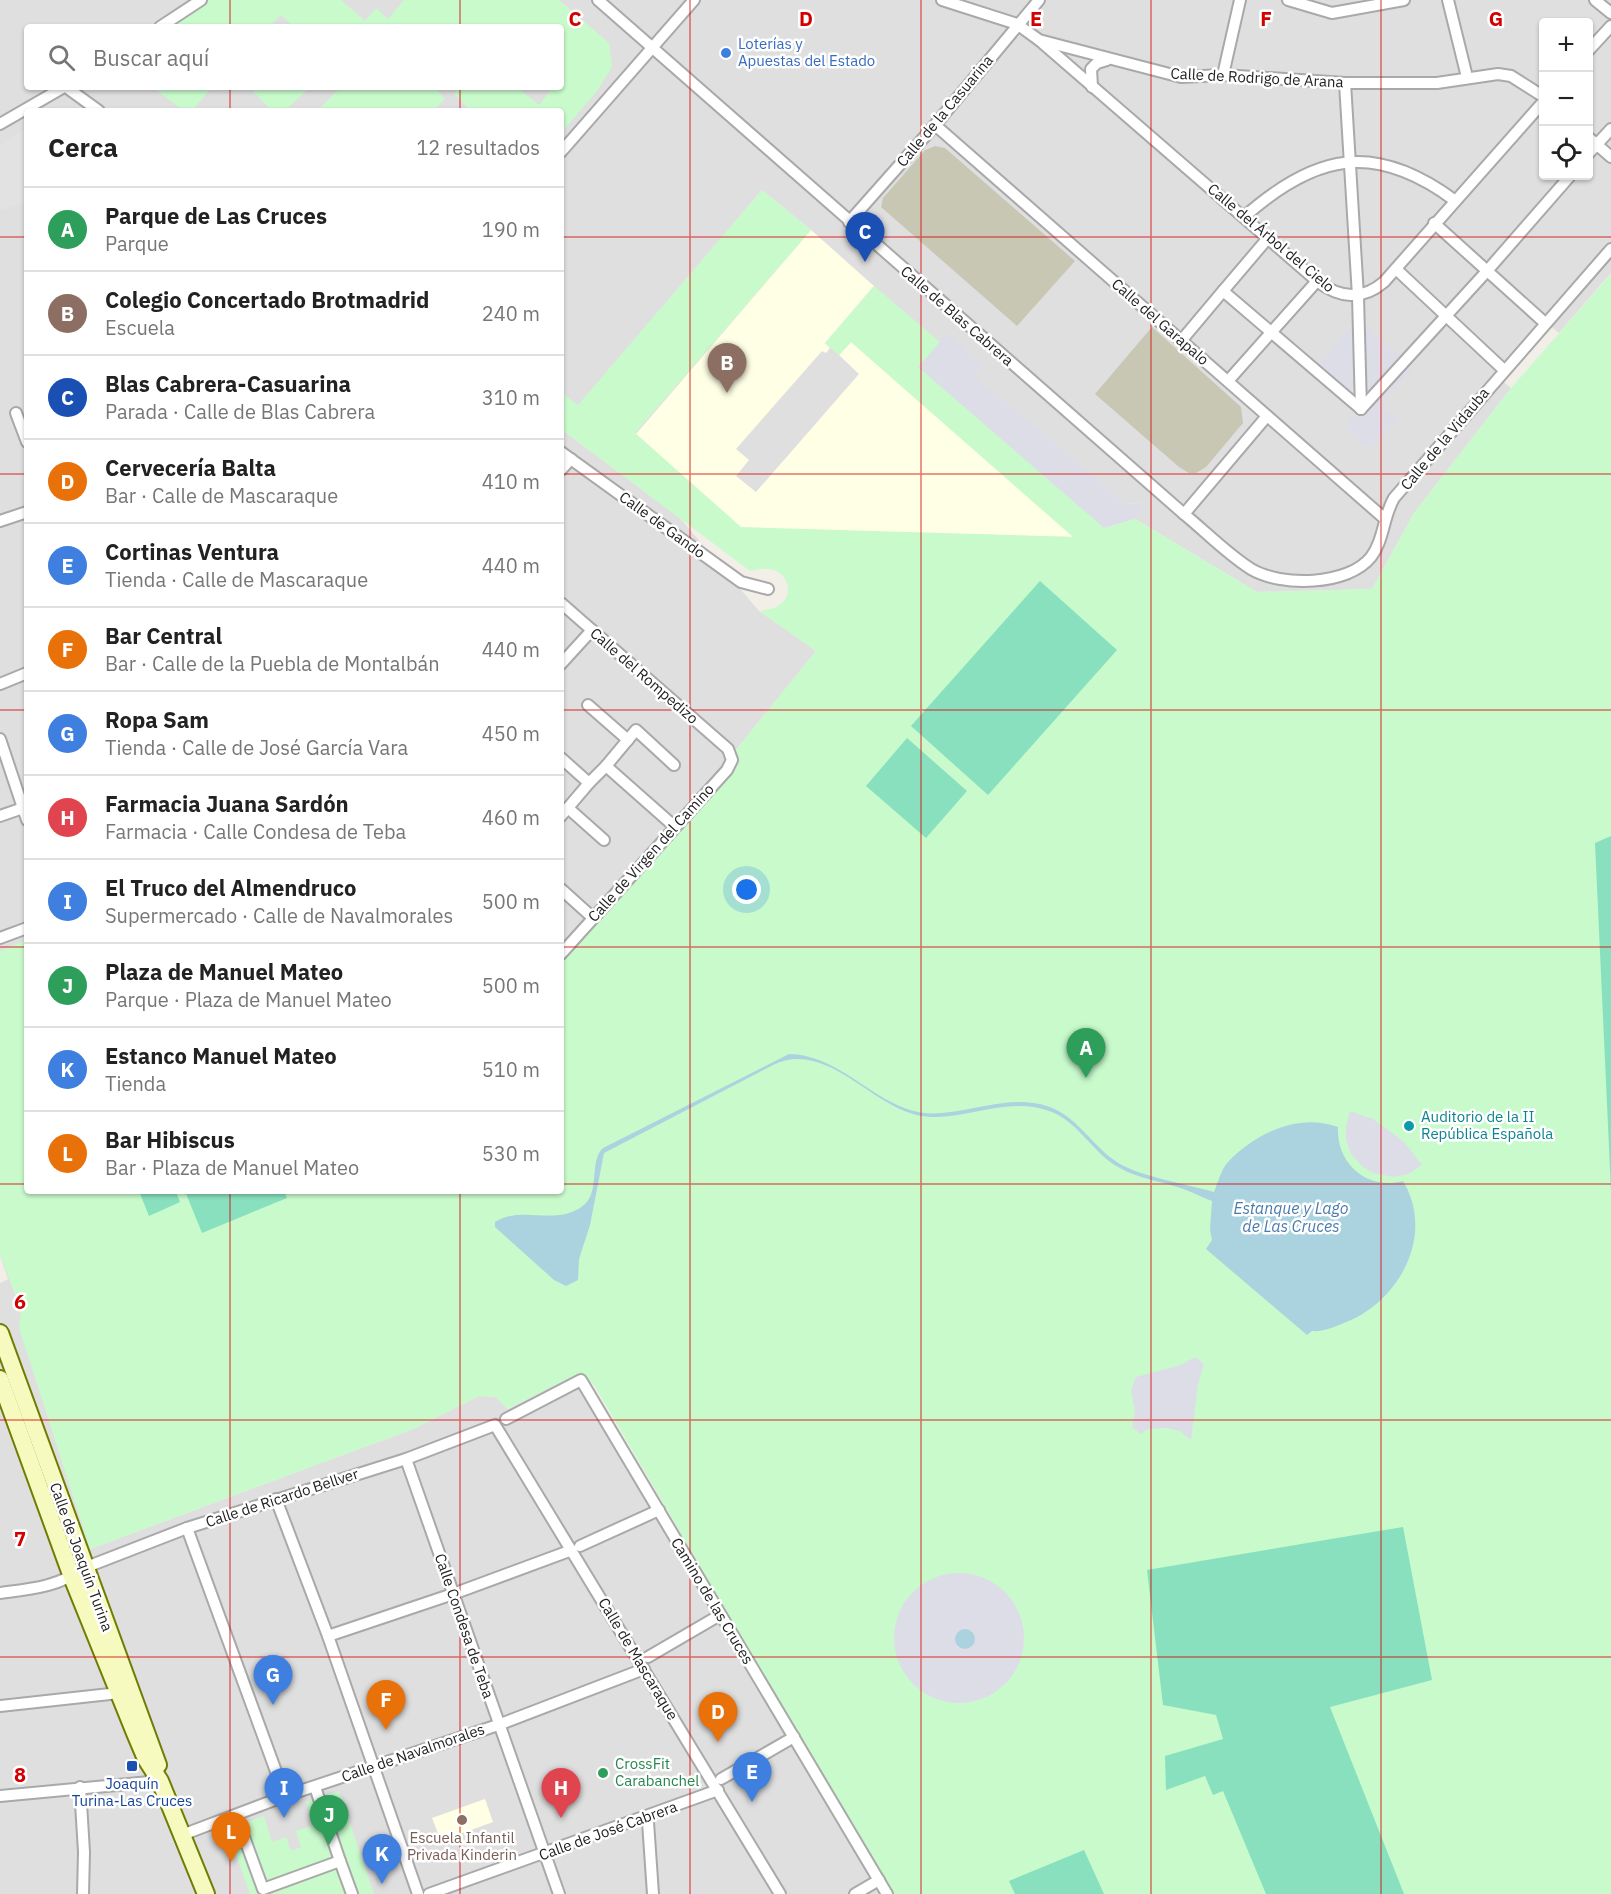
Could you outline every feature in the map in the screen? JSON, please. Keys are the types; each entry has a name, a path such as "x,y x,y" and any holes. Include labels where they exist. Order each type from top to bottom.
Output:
{"main road":[{"name":"Calle de Joaquín Turina","path":"0,1333 119,1693 146,1759 160,1781 206,1894"},
{"name":"Calle de Joaquín Turina","path":"0,1379 78,1573 147,1729 157,1760 160,1781"}],"street":[{"path":"165,24 201,0"},
{"name":"Calle de Blas Cabrera","path":"598,0 1184,514 1239,560 1268,576"},
{"path":"564,149 694,0"},
{"name":"Calle de Rodrigo de Arana","path":"942,0 1017,24 1039,40 1107,60 1181,77 1224,75 1345,83 1437,84 1467,77 1498,74 1511,76 1539,94"},
{"name":"Calle de la Casuarina","path":"849,222 935,125 1039,0"},
{"path":"1224,75 1240,0"},
{"path":"1288,0 1332,13 1404,0"},
{"path":"1448,0 1467,77"},
{"path":"1595,0 1611,13"},
{"path":"1593,46 1611,26"},
{"name":"Calle del Árbol del Cielo","path":"1039,40 1317,280 1338,294 1358,296"},
{"path":"1092,87 1091,69 1097,63 1107,60"},
{"path":"1345,83 1348,163 1358,296 1361,409"},
{"path":"28,108 60,90"},
{"path":"69,90 95,108"},
{"path":"1358,296 1377,288 1396,270 1434,223 1539,107"},
{"path":"0,124 24,110"},
{"name":"Calle del Garapalo","path":"935,125 1385,519"},
{"path":"1611,129 1593,141 1611,157"},
{"path":"1244,217 1270,193 1302,174 1329,164 1348,163 1401,169 1430,183 1454,201"},
{"path":"1361,409 1487,272 1567,180"},
{"path":"1434,223 1545,323"},
{"path":"1181,341 1268,238"},
{"name":"Calle de la Vidauba","path":"1268,576 1322,580 1354,572 1375,551 1394,498 1611,249"},
{"path":"1396,270 1504,370"},
{"path":"1228,381 1317,280"},
{"path":"1223,291 1361,409"},
{"path":"16,412 24,434"},
{"path":"1184,514 1267,416"},
{"name":"Calle de Gando","path":"564,454 741,582 768,589"},
{"path":"564,467 571,459"},
{"path":"0,521 24,513"},
{"name":"Calle del Rompedizo","path":"564,606 728,749"},
{"path":"564,661 592,630"},
{"path":"0,684 24,674"},
{"path":"588,705 628,740"},
{"path":"604,840 564,812 636,730 674,765"},
{"path":"0,739 24,811"},
{"name":"Calle de Virgen del Camino","path":"564,950 592,916 731,764 732,756 728,749"},
{"path":"564,761 589,783"},
{"path":"606,766 675,827"},
{"path":"0,816 23,808"},
{"path":"564,892 592,916"},
{"path":"0,938 24,929"},
{"name":"Camino de las Cruces","path":"506,1419 581,1380 887,1894"},
{"name":"Calle de Ricardo Bellver","path":"0,1593 51,1586 187,1528 406,1458 495,1425"},
{"name":"Calle de Mascaraque","path":"495,1425 576,1548 644,1669 719,1785 780,1894"},
{"name":"Calle Condesa de Teba","path":"406,1458 559,1894"},
{"path":"276,1499 328,1636 418,1894"},
{"path":"328,1636 453,1594 576,1548 658,1510"},
{"path":"187,1528 285,1796"},
{"name":"Calle de Mascaraque","path":"648,1657 720,1616"},
{"name":"Calle de Navalmorales","path":"182,1835 285,1796 498,1725 644,1669"},
{"path":"0,1706 119,1693"},
{"path":"719,1785 794,1737"},
{"path":"0,1796 160,1781"},
{"name":"Calle de José Cabrera","path":"429,1894 544,1854 719,1785"},
{"path":"315,1787 352,1894"},
{"path":"80,1788 84,1894"},
{"path":"236,1815 263,1889 340,1861"},
{"path":"648,1822 653,1894"},
{"path":"855,1894 879,1880"}],"shaded area":[{"path":"0,0 1611,0 1611,273 1559,333 1546,323 1498,377 1511,388 1414,513 1372,589 1257,592 1135,519 1143,504 1125,503 1119,499 1104,528 918,367 874,286 825,343 830,348 851,342 1074,537 741,528 635,433 811,230 762,190 578,406 564,394 564,108 24,108 24,1194 28,1194 90,1549 413,1429 479,1396 496,1397 508,1409 578,1373 591,1385 890,1894 0,1894 0,1283 8,1279 0,1256"},
{"path":"24,131 24,204 0,210 0,144"},
{"path":"935,146 945,148 1075,261 1017,326 881,207 883,198 925,150"},
{"path":"811,230 874,286 825,343 830,348 826,353 822,351 736,449 749,460 736,476 756,492 859,374 839,355 851,342 1074,537 741,528 636,434"},
{"path":"1358,319 1413,368 1380,404 1398,420 1370,449 1344,427 1355,414 1311,374"},
{"path":"1152,327 1241,407 1243,423 1206,467 1196,473 1189,473 1179,467 1095,394"},
{"path":"948,333 983,364 975,376 1125,503 1144,504 1135,519 1104,528 918,367"},
{"path":"564,431 680,518 759,611 816,651 564,962"},
{"path":"1350,1111 1373,1119 1404,1142 1422,1165 1408,1174 1394,1177 1373,1173 1363,1167 1351,1154 1346,1140 1346,1126"},
{"path":"1195,1357 1204,1364 1198,1384 1191,1440 1180,1431 1166,1428 1148,1429 1141,1434 1132,1427 1135,1411 1131,1390 1136,1377 1181,1365"},
{"path":"959,1573 984,1578 1005,1592 1019,1613 1024,1638 1019,1663 1005,1684 984,1698 959,1703 934,1698 913,1684 899,1663 894,1638 899,1613 913,1592 934,1578"},
{"name":"Escuela Infantil Privada Kinderin","path":"485,1799 493,1822 441,1841 432,1818"}],"green space":[{"path":"199,0 341,0 365,21 376,8 388,19 404,0 559,0 609,43 612,67 597,91 564,130 564,108 468,108 454,94 457,90 521,90 539,105 551,90 564,90 564,24 291,24 281,15 272,24 166,24"},
{"path":"156,90 210,90 194,108 180,108"},
{"path":"307,90 288,108 269,108 253,91"},
{"path":"338,90 437,90 445,99 436,108 320,108"},
{"path":"762,190 811,230 635,433 741,527 1073,537 851,342 839,355 825,343 874,286 940,342 919,367 1104,528 1135,519 1257,592 1372,589 1414,513 1511,388 1611,274 1611,1894 892,1894 594,1385 579,1373 507,1409 496,1397 479,1396 413,1429 90,1549 19,1328 21,1310 0,1255 0,951 24,941 24,1194 564,1194 564,961 816,651 759,611 778,606 787,596 787,584 781,574 767,569 750,571 564,431 564,394 578,405"},
{"path":"1040,581 1117,650 988,795 911,726"},
{"path":"907,738 967,791 926,838 866,786"},
{"path":"1611,836 1611,1191 1595,843"},
{"path":"140,1194 177,1194 180,1202 149,1216"},
{"path":"186,1194 285,1194 287,1198 202,1233"},
{"path":"1403,1527 1432,1680 1330,1707 1404,1894 1266,1894 1223,1791 1213,1795 1205,1776 1166,1790 1165,1756 1223,1739 1216,1715 1163,1705 1147,1570"},
{"path":"339,1791 374,1894 250,1894 227,1829 264,1816 272,1842 286,1837 291,1851 301,1847 296,1831 314,1825 306,1802"},
{"path":"1084,1850 1104,1894 1015,1894 1009,1881"}],"water":[{"name":"Estanque y Lago de Las Cruces","path":"789,1054 821,1061 892,1102 924,1113 958,1111 1011,1102 1029,1102 1047,1106 1067,1116 1105,1153 1123,1166 1214,1192 1228,1162 1264,1135 1278,1128 1308,1122 1338,1127 1342,1152 1357,1172 1378,1182 1403,1181 1412,1202 1415,1224 1413,1245 1406,1265 1395,1284 1381,1300 1344,1323 1324,1330 1312,1331 1307,1335 1206,1249 1212,1240 1210,1230 1212,1201 1118,1167 1062,1117 1034,1107 1016,1106 947,1116 930,1117 913,1114 896,1107 828,1066 810,1060 792,1059 773,1065 604,1153 590,1225 579,1259 578,1280 566,1286 554,1280 495,1227 495,1222 506,1217 564,1214 575,1211 590,1198 596,1160 603,1148"},
{"path":"965,1629 972,1632 975,1639 972,1646 965,1649 958,1646 955,1639 958,1632"}],"place":[{"name":"Loterías y Apuestas del Estado","path":"726,53"},
{"name":"Blas Cabrera-Casuarina","path":"865,262"},
{"name":"Colegio Concertado Brotmadrid","path":"727,393"},
{"name":"Parque de Las Cruces","path":"1086,1078"},
{"name":"Auditorio de la II República Española","path":"1409,1126"},
{"name":"Ropa Sam","path":"273,1705"},
{"name":"Bar Central","path":"386,1730"},
{"name":"Cervecería Balta","path":"718,1742"},
{"name":"Joaquín Turina-Las Cruces","path":"132,1766"},
{"name":"CrossFit Carabanchel","path":"603,1773"},
{"name":"Cortinas Ventura","path":"752,1802"},
{"name":"El Truco del Almendruco","path":"284,1818"},
{"name":"Farmacia Juana Sardón","path":"561,1818"},
{"name":"Escuela Infantil Privada Kinderin","path":"462,1820"},
{"name":"Plaza de Manuel Mateo","path":"329,1845"},
{"name":"Bar Hibiscus","path":"231,1862"},
{"name":"Estanco Manuel Mateo","path":"382,1884"}]}
